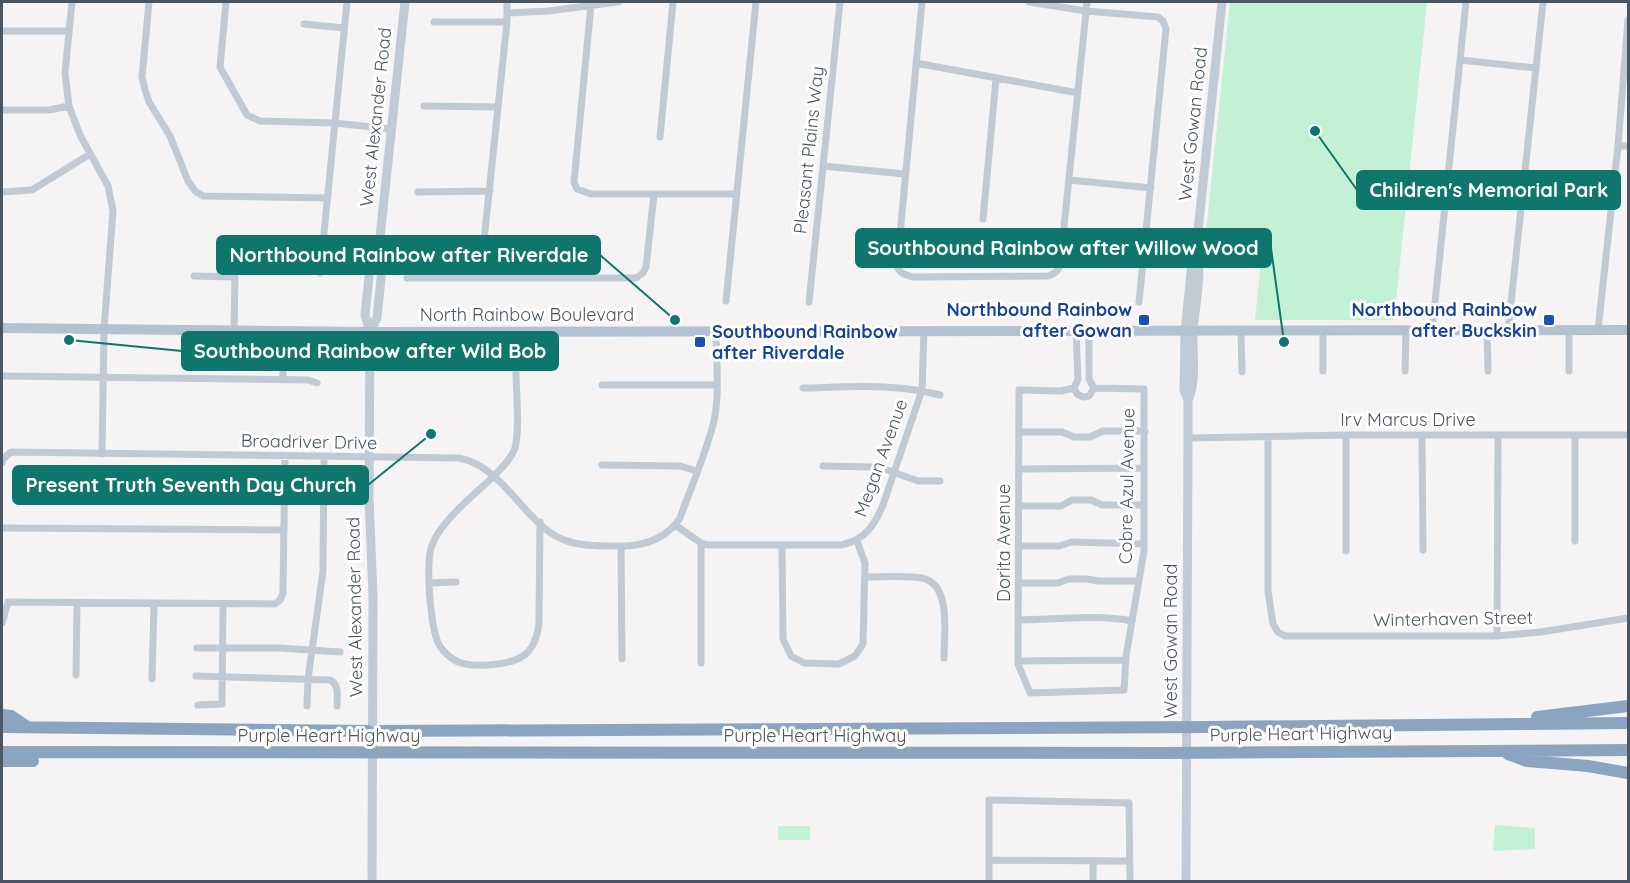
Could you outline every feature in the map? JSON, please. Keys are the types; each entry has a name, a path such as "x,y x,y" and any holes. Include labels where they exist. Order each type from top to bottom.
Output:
{"highway":[{"path":"1438,725 1567,714 1629,706"},
{"path":"2,715 11,716 27,727"},
{"name":"Purple Heart Highway","path":"2,727 374,731 1629,723"},
{"path":"1499,750 1527,761 1629,772"},
{"name":"Purple Heart Highway","path":"2,752 129,754 1209,753 1629,750"},
{"path":"2,761 101,761 129,754"}],"main road":[{"name":"West Alexander Road","path":"372,882 373,596 369,498 370,332 364,318 372,248 380,237 405,2"},
{"name":"West Gowan Road","path":"1186,882 1188,401 1184,390 1192,263 1196,250 1222,2"},
{"name":"North Rainbow Boulevard","path":"2,328 370,332 1629,330"}],"street":[{"path":"72,2 65,73 69,106 73,121 108,186 113,212 104,329 102,454"},
{"path":"149,2 142,76 145,90 149,102 170,135 188,181 195,191 203,196 327,198"},
{"path":"226,2 220,67 247,115 260,121 334,123 391,129"},
{"path":"320,273 347,2"},
{"path":"480,278 508,12 507,2"},
{"path":"508,12 548,11 618,2"},
{"path":"660,137 673,2"},
{"path":"726,301 756,2"},
{"name":"Pleasant Plains Way","path":"809,302 840,2"},
{"path":"922,2 897,266 899,272 914,277 1048,276 1056,272 1060,266 1087,2"},
{"path":"1029,2 1086,11 1158,17 1163,21 1166,29 1139,302"},
{"path":"1432,331 1466,2"},
{"path":"1508,331 1543,2"},
{"path":"591,5 574,182 577,189 591,194 737,194"},
{"path":"1598,330 1629,20"},
{"path":"434,22 507,22"},
{"path":"304,24 344,28"},
{"path":"2,31 68,32"},
{"path":"1461,60 1536,68"},
{"path":"916,63 1078,93"},
{"path":"982,219 996,79"},
{"path":"2,110 49,110 69,106"},
{"path":"424,106 498,107"},
{"path":"1618,146 1629,146"},
{"path":"2,192 32,190 90,154"},
{"path":"823,166 905,174"},
{"path":"1069,180 1151,188"},
{"path":"418,192 490,191"},
{"path":"407,278 636,278 643,273 646,267 654,194"},
{"path":"194,276 235,277 234,330"},
{"path":"283,330 283,380"},
{"path":"1569,330 1569,371"},
{"name":"Megan Avenue","path":"783,546 783,639 791,656 804,663 839,664 855,656 863,644 865,577 865,562 857,541 872,529 876,522 922,390 924,331"},
{"path":"1076,331 1078,379 1074,387 1077,394 1083,397 1089,396 1094,388 1089,379 1089,331"},
{"path":"1323,331 1323,371"},
{"path":"1405,371 1406,331"},
{"path":"1487,331 1488,370"},
{"path":"716,332 717,386 714,421 680,518 675,525 700,543 708,545 841,545 857,541"},
{"path":"1242,332 1242,372"},
{"path":"516,370 515,448 509,459 494,476 448,521 435,539 430,553 429,583 437,640 450,657 459,662 472,664 498,664 509,663 526,654 537,636 539,623 540,522"},
{"path":"2,376 308,380 317,383"},
{"path":"602,385 717,386"},
{"path":"803,388 898,387 940,394"},
{"name":"Dorita Avenue","path":"1030,693 1018,661 1020,390 1060,391 1074,387"},
{"name":"Cobre Azul Avenue","path":"1030,693 1124,690 1126,660 1144,544 1144,389 1094,388"},
{"path":"1020,432 1062,432 1074,437 1090,437 1102,431 1145,431"},
{"path":"1346,435 1346,551"},
{"name":"Irv Marcus Drive","path":"1188,438 1346,435 1629,435"},
{"path":"1422,435 1423,550"},
{"path":"1497,636 1498,435"},
{"path":"1575,435 1575,541"},
{"name":"Winterhaven Street","path":"1268,437 1268,591 1273,624 1278,632 1285,636 1497,636 1541,632 1629,618"},
{"name":"Broadriver Drive","path":"2,464 6,455 11,452 459,458 475,462 494,476 552,533 569,542 621,546 640,545 658,540 675,525"},
{"path":"2,596 8,602 76,603 271,604 280,600 283,593 285,456"},
{"path":"307,706 323,571 324,457"},
{"path":"602,465 680,466 697,471"},
{"path":"823,466 871,466 918,481 940,481"},
{"path":"1019,469 1144,468"},
{"path":"324,499 369,498"},
{"path":"1019,507 1061,506 1072,500 1091,500 1102,505 1144,505"},
{"path":"2,528 284,530"},
{"path":"1019,546 1059,546 1072,542 1144,544"},
{"path":"700,543 701,663"},
{"path":"621,546 622,658"},
{"path":"865,577 921,578 933,584 943,598 944,658"},
{"path":"1018,583 1058,583 1069,579 1139,582"},
{"path":"429,583 456,582"},
{"path":"2,623 8,602"},
{"path":"76,603 76,675"},
{"path":"152,680 154,604"},
{"path":"198,705 222,704 223,604"},
{"path":"1018,620 1109,618 1132,621"},
{"path":"197,648 340,652"},
{"path":"1018,661 1126,660"},
{"path":"196,676 330,680 335,682 337,687 336,706"},
{"path":"989,882 989,800 1130,803 1130,882"},
{"path":"989,860 1129,861"},
{"path":"1093,861 1093,882"}],"green space":[{"path":"1230,2 1427,2 1394,320 1255,320 1261,261 1203,262"},
{"path":"1495,825 1535,828 1535,849 1493,851"},
{"path":"778,826 810,826 810,840 778,840"}],"place":[{"name":"Children's Memorial Park","path":"1315,131"},
{"name":"Northbound Rainbow after Riverdale","path":"675,320"},
{"name":"Northbound Rainbow after Gowan","path":"1144,320"},
{"name":"Northbound Rainbow after Buckskin","path":"1549,320"},
{"name":"Southbound Rainbow after Wild Bob","path":"69,340"},
{"name":"Southbound Rainbow after Riverdale","path":"700,342"},
{"name":"Southbound Rainbow after Willow Wood","path":"1284,342"},
{"name":"Present Truth Seventh Day Church","path":"431,434"}]}
